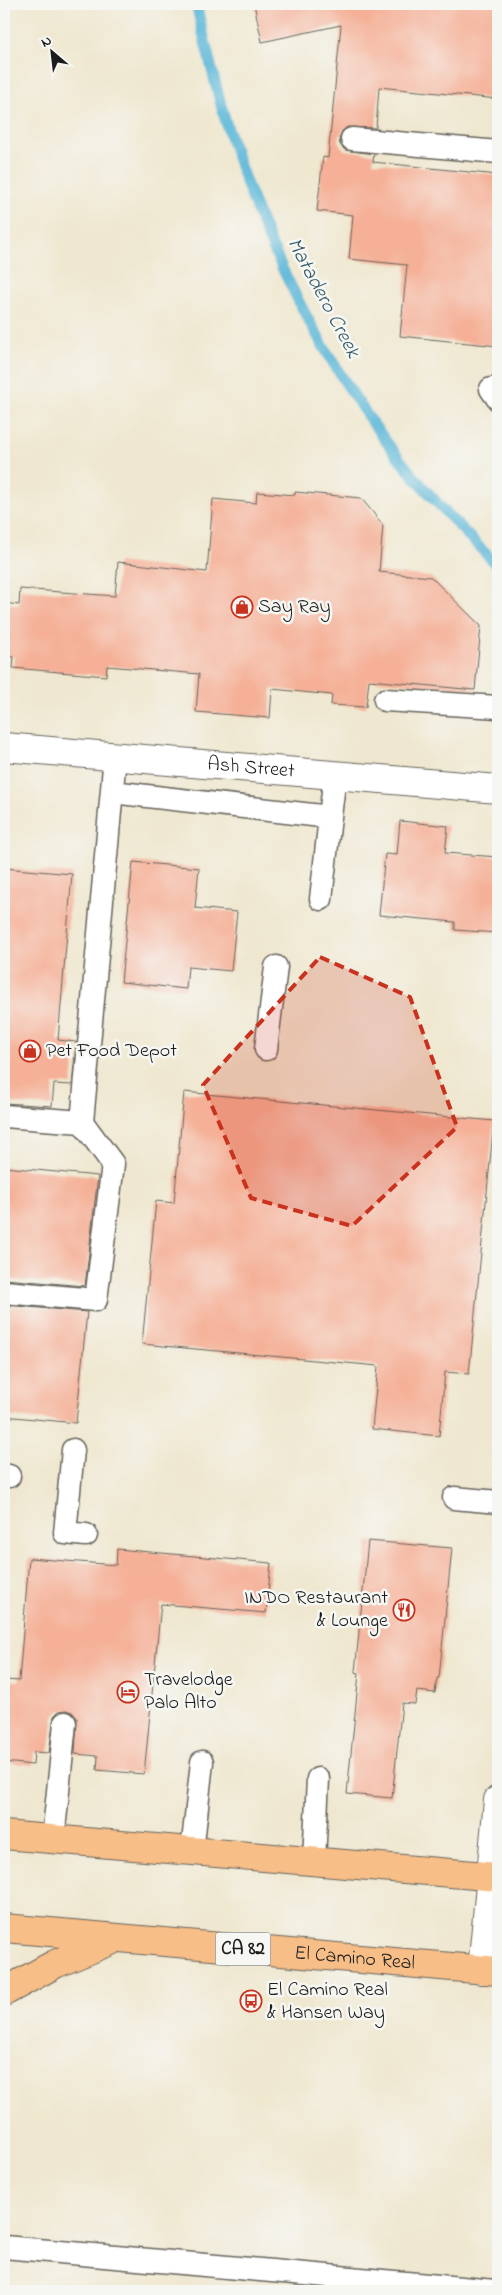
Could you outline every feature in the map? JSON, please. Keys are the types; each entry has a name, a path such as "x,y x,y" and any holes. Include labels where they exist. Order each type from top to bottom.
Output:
{"main road":[{"path":"4,1835 495,1877"},
{"name":"El Camino Real","path":"4,1928 490,1970"},
{"path":"4,1992 55,1964 118,1938"}],"street":[{"name":"Ash Street","path":"4,747 498,789"},
{"path":"490,1970 498,1800"}],"lane":[{"path":"352,139 498,152"},
{"path":"385,700 498,707"},
{"path":"4,1292 96,1300 113,1164 82,1122 115,756"},
{"path":"321,899 335,775"},
{"path":"112,792 330,817"},
{"path":"266,1049 276,967"},
{"path":"4,1116 82,1122"},
{"path":"73,1450 65,1533 86,1535"},
{"path":"454,1498 498,1502"},
{"path":"53,1840 65,1724"},
{"path":"192,1852 202,1762"},
{"path":"314,1861 318,1779"},
{"path":"4,2247 495,2291"}],"highlighted area":[{"path":"320,957 410,997 457,1127 352,1226 251,1198 203,1085"}],"building":[{"path":"254,4 498,4 498,99 379,87 376,128 347,127 342,131 339,138 340,145 345,150 374,154 373,162 498,175 498,346 400,336 407,265 349,259 353,215 317,211 323,157 328,158 341,25 262,42"},
{"path":"257,492 295,495 295,492 361,498 383,525 379,572 431,577 481,626 475,690 369,680 366,707 331,705 332,695 272,689 270,718 196,712 199,674 107,666 106,676 13,668 14,657 4,656 4,603 19,605 20,589 115,596 118,562 207,572 213,499 256,503"},
{"path":"400,821 448,826 445,853 498,857 498,933 455,930 455,922 379,915 385,854 397,855"},
{"path":"133,862 199,868 195,908 237,912 231,971 188,967 186,989 121,982"},
{"path":"4,868 72,874 58,1040 76,1042 72,1085 54,1084 52,1106 4,1103"},
{"path":"184,1092 494,1121 469,1374 445,1372 439,1436 372,1429 378,1366 142,1344 156,1201 174,1203"},
{"path":"4,1167 98,1176 85,1286 4,1279"},
{"path":"4,1305 87,1312 76,1423 4,1416"},
{"name":"INDO Restaurant & Lounge","path":"368,1541 452,1548 439,1678 437,1678 435,1693 417,1691 415,1704 402,1703 392,1798 347,1794 359,1673 355,1672"},
{"path":"117,1549 271,1563 266,1613 161,1604 144,1774 97,1770 98,1756 75,1754 77,1718 72,1712 66,1710 59,1711 54,1716 49,1753 34,1752 33,1765 4,1762 6,1680 19,1681 29,1558 116,1565"}],"waterway":[{"name":"Matadero Creek","path":"196,4 221,106 245,181 299,303 344,380 394,452 445,511 498,566"}],"place":[{"name":"Say Ray","path":"242,607"},
{"name":"Pet Food Depot","path":"30,1051"},
{"name":"INDO Restaurant & Lounge","path":"404,1610"},
{"name":"Travelodge Palo Alto","path":"128,1692"},
{"name":"El Camino Real & Hansen Way","path":"251,2001"}]}
